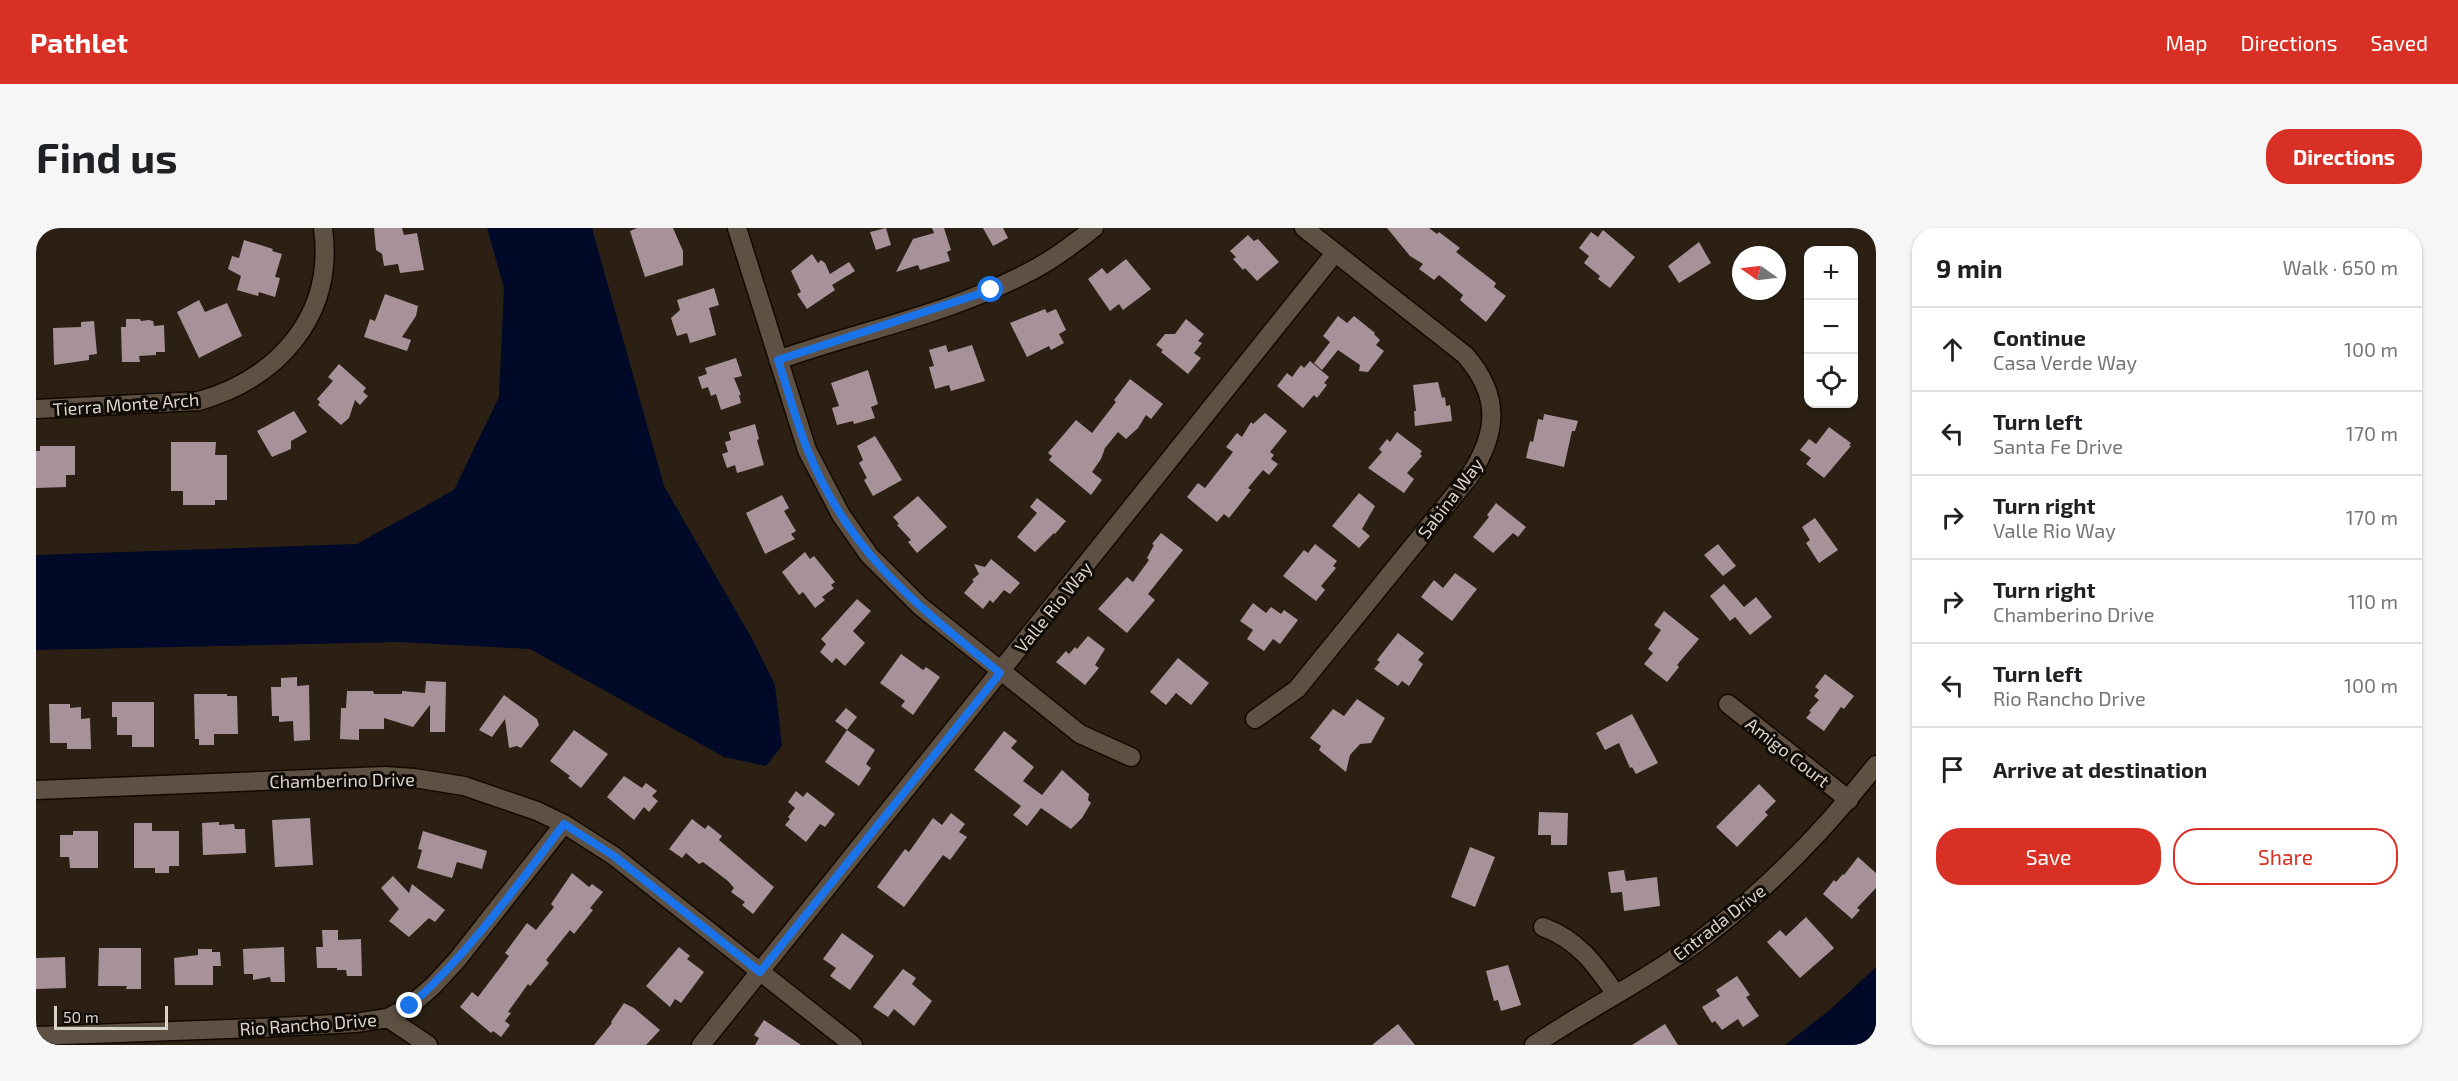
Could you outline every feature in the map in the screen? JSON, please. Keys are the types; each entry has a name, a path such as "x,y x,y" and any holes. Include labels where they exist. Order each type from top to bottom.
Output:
{"street":[{"name":"Tierra Monte Arch","path":"36,409 199,401 223,394 249,382 271,366 290,346 305,323 318,294 324,265 323,228"},
{"path":"737,228 807,450 841,515 869,555 920,606 1000,673 1080,734 1131,757"},
{"path":"778,360 991,290 1026,274 1059,254 1094,228"},
{"name":"Sabina Way","path":"1255,719 1297,689 1469,477 1489,441 1492,420 1490,400 1477,369 1465,355 1304,228"},
{"name":"Valle Rio Way","path":"701,1045 1335,253"},
{"name":"Amigo Court","path":"1728,704 1849,800"},
{"name":"Entrada Drive","path":"1534,1045 1684,951 1744,906 1784,870 1849,800 1876,765"},
{"name":"Chamberino Drive","path":"36,790 375,776 414,778 464,786 537,811 564,824 614,856 854,1045"},
{"name":"Rio Rancho Drive","path":"36,1036 258,1028 355,1023 388,1018 410,1006 433,986 464,951 564,824"},
{"path":"1544,927 1574,942 1590,957 1615,993"},
{"path":"388,1018 428,1045"}],"water":[{"path":"487,228 592,228 664,486 751,637 775,685 782,746 766,766 724,757 530,649 399,642 36,650 36,555 357,544 454,490 499,397 504,288"},
{"path":"1876,967 1876,1042 1873,1045 1785,1045 1832,1008"}],"building":[{"path":"374,228 402,228 404,235 417,233 424,270 400,273 398,264 384,266 382,254 376,250"},
{"path":"637,228 673,228 683,251 683,265 645,277 630,231"},
{"path":"886,228 891,245 876,250 870,232"},
{"path":"932,228 944,228 951,250 947,252 950,261 920,270 918,265 896,272 913,239 934,233"},
{"path":"983,228 1003,228 1008,238 993,246"},
{"path":"1387,228 1429,228 1437,234 1439,232 1460,248 1456,252 1496,283 1494,287 1506,296 1486,322 1460,300 1463,295 1439,275 1434,280 1419,269 1423,264 1410,256"},
{"path":"1603,230 1635,257 1610,288 1598,279 1600,276 1584,263 1589,256 1579,248 1591,232 1598,237"},
{"path":"1248,235 1254,241 1258,239 1279,262 1257,281 1233,259 1236,257 1230,251"},
{"path":"244,240 282,254 275,277 280,278 275,297 259,292 258,296 237,290 241,276 228,269 232,256 239,258"},
{"path":"1699,242 1711,263 1679,283 1668,266"},
{"path":"812,254 818,263 821,260 825,263 830,274 849,262 855,271 832,285 835,290 807,309 797,294 801,292 791,271"},
{"path":"1126,259 1151,289 1123,310 1119,304 1110,311 1088,279 1102,268 1107,274"},
{"path":"714,288 719,305 709,308 716,335 690,343 687,333 677,336 671,318 680,310 677,300"},
{"path":"385,294 418,306 416,316 402,337 411,340 407,351 364,337 370,319 375,321"},
{"path":"199,300 205,312 227,303 242,336 199,358 177,312"},
{"path":"1045,309 1047,313 1056,309 1066,330 1059,334 1064,343 1051,350 1049,346 1027,357 1010,323"},
{"path":"1338,316 1347,323 1354,316 1380,340 1376,345 1384,351 1368,372 1359,371 1360,365 1338,350 1322,370 1314,363 1330,342 1323,336"},
{"path":"126,319 149,320 153,321 154,326 164,325 165,352 139,356 140,362 122,362 121,327 126,327"},
{"path":"1186,319 1204,334 1198,341 1202,343 1194,353 1201,358 1188,374 1161,352 1163,350 1156,345 1165,334 1175,334"},
{"path":"94,321 97,354 89,355 89,360 54,365 53,328 81,327 81,322"},
{"path":"946,345 948,352 972,345 985,381 951,391 949,385 935,389 929,367 934,366 929,350"},
{"path":"736,358 742,376 734,378 741,395 739,395 741,403 721,410 716,394 711,396 708,387 702,389 698,377 707,374 705,368"},
{"path":"1310,361 1329,377 1324,383 1327,385 1317,398 1314,395 1303,408 1277,386 1287,373 1292,377 1301,365 1304,368"},
{"path":"339,364 366,388 363,392 368,396 360,405 355,400 349,418 341,425 318,405 320,402 317,399 333,381 328,377"},
{"path":"868,370 878,404 871,407 875,418 854,424 853,421 837,425 832,408 839,406 831,383"},
{"path":"1130,379 1163,404 1151,419 1146,415 1138,428 1126,439 1118,432 1105,448 1092,472 1102,480 1091,495 1049,460 1052,456 1048,453 1076,420 1092,433"},
{"path":"1438,382 1442,398 1445,397 1446,406 1450,405 1452,421 1415,426 1413,385"},
{"path":"294,411 307,432 291,441 291,449 272,457 257,431"},
{"path":"1265,413 1287,431 1270,452 1274,455 1271,459 1278,464 1269,475 1263,470 1248,488 1251,490 1229,518 1224,514 1217,522 1187,497 1198,483 1205,488 1233,452 1226,447 1237,433 1242,437 1251,422 1253,424"},
{"path":"1544,414 1578,421 1575,431 1572,431 1564,467 1526,458 1530,441 1533,442 1538,419 1543,420"},
{"path":"755,424 764,465 737,473 735,465 727,468 722,454 728,452 725,442 731,440 729,432"},
{"path":"1829,427 1851,443 1849,445 1851,446 1824,478 1806,464 1811,458 1800,450 1809,439 1816,444"},
{"path":"1397,432 1422,451 1420,454 1422,456 1407,473 1414,479 1404,493 1368,468 1382,452 1379,449 1387,439 1390,442"},
{"path":"875,436 902,480 873,496 864,480 867,478 859,463 863,460 857,446"},
{"path":"171,442 216,442 215,455 227,455 227,500 215,500 215,505 183,505 183,491 171,491"},
{"path":"40,446 75,446 75,475 66,475 66,487 36,488 36,451 40,451"},
{"path":"1359,493 1375,506 1362,529 1370,536 1359,548 1332,526"},
{"path":"782,495 789,508 784,511 796,531 791,534 795,539 765,554 746,513"},
{"path":"918,496 947,527 917,553 908,542 911,540 893,517"},
{"path":"1037,498 1066,521 1035,552 1017,537 1037,513 1030,507"},
{"path":"1496,503 1526,527 1518,537 1513,533 1493,553 1473,537 1489,517 1487,515"},
{"path":"1815,518 1838,550 1819,563 1806,543 1810,540 1802,527"},
{"path":"1161,533 1183,550 1148,594 1155,600 1127,633 1098,609 1127,577 1133,582 1149,560 1147,558 1154,545 1152,544"},
{"path":"1315,544 1337,561 1333,566 1336,568 1321,586 1325,590 1316,601 1283,576 1304,550 1308,553"},
{"path":"1718,544 1736,566 1723,576 1704,555"},
{"path":"805,552 810,559 814,556 835,582 831,585 834,588 822,597 825,600 815,608 803,592 799,595 782,572"},
{"path":"991,559 1020,583 1010,594 1004,590 993,603 990,600 983,609 964,593 979,574 974,564 985,567"},
{"path":"1455,573 1477,589 1452,621 1421,597 1434,580 1443,588"},
{"path":"1724,584 1744,607 1756,597 1772,617 1750,635 1735,617 1730,621 1710,596"},
{"path":"857,599 871,611 853,631 865,643 845,666 836,658 832,663 820,652 826,644 821,639"},
{"path":"1253,603 1266,613 1271,607 1281,614 1284,610 1298,620 1280,644 1273,639 1264,651 1247,639 1253,630 1240,621"},
{"path":"1664,611 1699,639 1677,665 1679,667 1667,682 1644,664 1653,653 1648,649 1661,630 1654,625"},
{"path":"1398,633 1424,653 1418,660 1423,664 1409,686 1402,681 1398,686 1374,669 1380,662 1377,660"},
{"path":"1088,636 1105,649 1095,665 1099,668 1085,685 1056,662 1066,651 1069,654 1075,647 1077,649"},
{"path":"901,654 923,670 926,667 940,677 913,715 901,706 905,701 880,683"},
{"path":"1178,658 1209,683 1191,705 1176,693 1166,705 1150,692"},
{"path":"1825,674 1854,696 1844,709 1841,707 1824,731 1806,718 1819,700 1814,696 1819,690 1815,687"},
{"path":"297,677 297,686 309,685 310,740 294,741 293,721 279,722 279,716 272,716 271,687 281,687 281,678"},
{"path":"426,681 446,682 445,732 430,732 430,705 413,727 384,718 384,729 359,729 359,740 340,739 341,708 346,708 347,691 373,691 374,694 402,694 402,691 425,693"},
{"path":"194,694 237,696 238,734 214,734 214,745 199,745 199,739 195,739"},
{"path":"504,695 537,719 539,725 521,748 517,746 509,748 505,719 492,737 479,730"},
{"path":"1357,699 1385,718 1371,743 1360,744 1350,755 1346,772 1319,750 1321,746 1310,738 1333,709 1344,716"},
{"path":"112,702 154,702 154,747 132,747 132,735 117,735 117,717 112,717"},
{"path":"49,704 70,704 70,708 81,707 81,719 90,718 91,749 67,749 67,743 50,743"},
{"path":"846,708 857,717 847,730 835,721"},
{"path":"1632,714 1658,763 1636,774 1632,767 1630,768 1619,743 1605,750 1596,733"},
{"path":"574,730 608,754 581,788 568,778 570,776 550,761"},
{"path":"847,730 875,750 866,764 871,768 859,786 825,762"},
{"path":"1004,731 1017,741 1011,748 1034,767 1023,781 1042,795 1062,770 1089,794 1088,800 1091,803 1082,818 1071,829 1041,808 1027,826 1013,815 1021,806 974,770"},
{"path":"624,776 642,788 646,783 657,791 652,796 658,801 649,812 644,807 634,820 607,797"},
{"path":"1759,784 1776,801 1765,812 1768,815 1737,847 1716,827"},
{"path":"796,791 803,797 807,792 835,814 825,827 820,824 806,842 785,825 795,808 788,802"},
{"path":"1539,812 1568,813 1567,845 1551,845 1551,835 1538,835"},
{"path":"951,813 965,824 959,832 967,837 950,860 943,855 904,907 877,887 905,849 909,852 933,818 942,825"},
{"path":"310,818 313,865 275,867 272,820"},
{"path":"692,819 705,829 708,825 722,836 719,840 774,887 753,914 742,905 745,902 731,892 734,888 728,881 703,862 699,864 686,853 682,858 669,849"},
{"path":"219,822 219,825 234,824 235,829 245,829 246,853 203,855 202,823"},
{"path":"134,823 152,823 152,831 179,831 179,866 169,866 169,873 155,873 155,868 134,868"},
{"path":"73,831 98,831 98,868 70,868 69,857 60,857 60,835 73,835"},
{"path":"423,831 487,851 482,869 457,862 452,878 417,868 422,850 418,849"},
{"path":"1470,847 1495,857 1475,907 1451,897"},
{"path":"1858,857 1876,873 1876,888 1857,908 1860,910 1852,919 1823,894 1834,880 1836,882 1844,875"},
{"path":"1624,870 1626,881 1657,877 1660,906 1624,911 1622,892 1611,893 1608,872"},
{"path":"572,873 589,887 592,884 603,892 590,908 593,910 574,934 570,930 546,960 549,963 530,986 528,984 508,1012 511,1013 505,1021 510,1025 501,1037 493,1031 491,1033 460,1007 472,992 478,997 509,956 505,953 527,923 536,930 554,907 551,904"},
{"path":"393,876 409,893 412,884 445,910 435,922 429,918 409,937 389,921 399,909 381,888"},
{"path":"1806,917 1834,948 1800,978 1767,942 1780,930 1786,936"},
{"path":"322,930 338,930 338,940 361,939 362,976 347,976 346,970 337,970 337,968 317,968 316,947 323,947"},
{"path":"842,933 874,956 850,990 830,976 836,968 823,959"},
{"path":"284,947 285,982 271,982 270,977 253,980 253,974 244,974 243,949"},
{"path":"679,947 690,956 687,959 704,972 681,1003 675,999 670,1007 646,986"},
{"path":"99,948 141,948 141,989 126,989 127,986 98,986"},
{"path":"198,949 212,949 212,952 220,952 221,966 213,966 213,985 175,985 174,958 198,955"},
{"path":"65,957 66,988 36,989 36,958"},
{"path":"1508,965 1521,1005 1501,1011 1498,1000 1494,1001 1486,971"},
{"path":"903,969 916,978 912,984 932,1001 914,1026 894,1009 888,1017 873,1007"},
{"path":"1737,976 1750,995 1746,997 1759,1016 1743,1027 1738,1019 1722,1030 1715,1021 1712,1023 1702,1007 1720,996 1716,990"},
{"path":"624,1003 634,1008 660,1030 646,1045 594,1045 612,1023"},
{"path":"764,1020 801,1045 755,1045 759,1038 754,1035"},
{"path":"1398,1024 1415,1045 1372,1045"},
{"path":"1665,1024 1678,1045 1632,1045"}],"route":[{"path":"410,1006 457,960 564,824 614,856 760,972 1000,673 890,579 869,555 841,515 807,450 778,360 924,314 991,290"}]}
